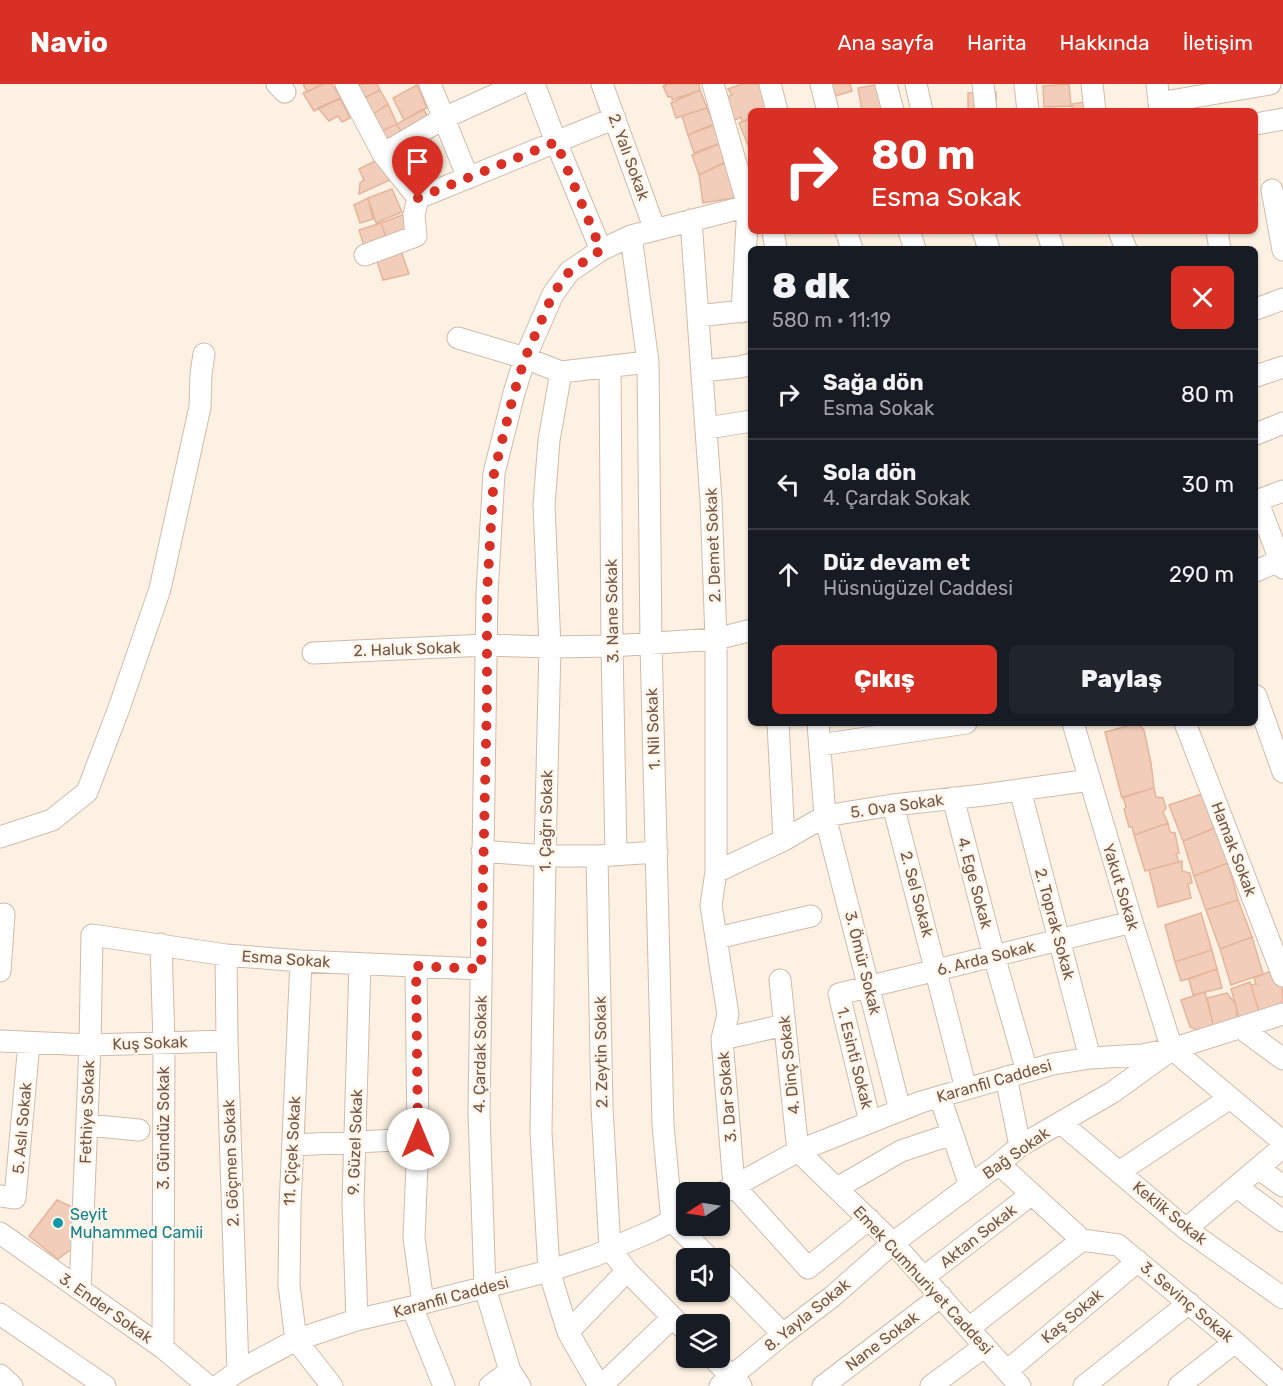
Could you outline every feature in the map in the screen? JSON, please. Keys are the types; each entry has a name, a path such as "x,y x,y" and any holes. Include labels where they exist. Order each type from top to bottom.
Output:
{"street":[{"path":"346,84 383,154 418,198"},
{"path":"430,84 468,178"},
{"path":"383,154 444,118 519,84"},
{"path":"534,84 601,250"},
{"name":"2. Yalı Sokak","path":"602,84 655,230"},
{"path":"713,84 748,198"},
{"path":"770,84 776,108"},
{"path":"821,84 827,108"},
{"path":"886,84 892,108"},
{"path":"916,84 921,108"},
{"path":"983,84 986,108"},
{"path":"1024,84 1028,108"},
{"path":"1092,84 1095,108"},
{"path":"1159,99 1240,86 1270,84"},
{"path":"418,198 615,118"},
{"path":"1258,124 1283,119"},
{"path":"1270,190 1283,250"},
{"path":"365,255 416,236 414,215 418,198"},
{"name":"4. Çardak Sokak","path":"515,1378 485,1288 479,1113 487,593 494,473 525,358 553,294 569,272 601,250 632,237 748,206"},
{"name":"2. Demet Sokak","path":"691,220 711,500 716,639 716,872"},
{"name":"1. Nil Sokak","path":"632,237 648,362 651,644 663,1125 676,1195"},
{"path":"698,316 747,311 748,276"},
{"path":"1258,308 1283,299"},
{"path":"458,338 525,358 561,372 648,362"},
{"path":"0,837 52,820 87,792 160,589 200,407 204,354"},
{"path":"702,371 748,365"},
{"name":"3. Nane Sokak","path":"607,855 612,646 610,367"},
{"path":"1258,375 1283,367"},
{"name":"1. Çağrı Sokak","path":"561,372 549,440 544,505 550,647 541,1132 549,1271 568,1332 600,1386"},
{"path":"707,428 748,422"},
{"path":"1258,433 1283,423"},
{"path":"1258,499 1283,490"},
{"path":"1258,505 1282,562 1258,570"},
{"name":"2. Haluk Sokak","path":"313,653 486,645 612,646 716,639 748,631"},
{"path":"1258,702 1283,772"},
{"path":"778,726 784,840"},
{"name":"3. Ömür Sokak","path":"818,726 825,816 900,1110"},
{"path":"820,745 946,726"},
{"name":"Yakut Sokak","path":"1075,726 1172,1049"},
{"name":"Hamak Sokak","path":"1186,726 1283,975"},
{"name":"5. Ova Sokak","path":"716,872 784,840 825,816 1090,780"},
{"name":"2. Toprak Sokak","path":"1020,790 1090,1058"},
{"name":"4. Ege Sokak","path":"953,798 1027,1071"},
{"name":"2. Sel Sokak","path":"893,805 966,1089"},
{"path":"482,851 545,856 657,852"},
{"name":"2. Zeytin Sokak","path":"607,855 602,1107 610,1249"},
{"name":"3. Dar Sokak","path":"716,872 711,905 728,1015 722,1039 727,1182"},
{"path":"0,971 4,914"},
{"path":"717,938 811,916"},
{"name":"6. Arda Sokak","path":"839,994 1132,922"},
{"name":"Esma Sokak","path":"92,935 226,955 301,961 481,969"},
{"name":"Fethiye Sokak","path":"80,1289 92,935"},
{"name":"3. Gündüz Sokak","path":"160,944 164,1043 163,1348"},
{"name":"2. Göçmen Sokak","path":"226,955 230,1380"},
{"name":"11. Çiçek Sokak","path":"296,1340 289,1285 290,1207 301,961"},
{"name":"9. Güzel Sokak","path":"357,1320 353,1202 360,964"},
{"path":"416,966 418,1139 414,1238 418,1305 444,1386"},
{"name":"4. Dinç Sokak","path":"780,980 798,1151"},
{"name":"1. Esinti Sokak","path":"839,994 870,1122"},
{"name":"Karanfil Caddesi","path":"730,1188 798,1151 940,1096 1053,1064 1172,1049 1283,1014"},
{"path":"722,1039 785,1025"},
{"path":"1241,1028 1283,1059"},
{"name":"Kuş Sokak","path":"0,1041 90,1045 227,1041"},
{"name":"5. Aslı Sokak","path":"0,1196 15,1198 30,1043"},
{"path":"1172,1049 1283,1142"},
{"name":"Bağ Sokak","path":"893,1243 1020,1146 1113,1092 1172,1049"},
{"path":"1006,1077 1020,1146"},
{"path":"940,1096 970,1186"},
{"path":"1119,1172 1230,1098"},
{"name":"Keklik Sokak","path":"1061,1123 1186,1229 1283,1298"},
{"path":"87,1125 139,1130"},
{"path":"837,1188 901,1151 952,1134"},
{"path":"293,1145 418,1139"},
{"path":"1186,1229 1283,1147"},
{"name":"Emek Cumhuriyet Caddesi","path":"798,1151 893,1243 985,1346 1013,1381"},
{"path":"969,1328 1082,1240 999,1164"},
{"path":"1259,1168 1283,1186"},
{"path":"1237,1187 1283,1221"},
{"path":"730,1193 808,1268 869,1220"},
{"name":"Aktan Sokak","path":"924,1277 1032,1194"},
{"name":"Karanfil Caddesi","path":"230,1380 296,1340 357,1320 549,1271 610,1249 676,1219"},
{"name":"3. Ender Sokak","path":"0,1233 163,1348 208,1386"},
{"name":"3. Sevinç Sokak","path":"1082,1240 1118,1245 1283,1385"},
{"name":"8. Yayla Sokak","path":"731,1383 783,1334 833,1296 893,1243"},
{"path":"610,1249 627,1271 676,1321"},
{"name":"Kaş Sokak","path":"1013,1381 1138,1261"},
{"path":"568,1332 627,1271"},
{"path":"730,1280 783,1334"},
{"name":"Nane Sokak","path":"823,1386 941,1296"},
{"path":"1084,1386 1188,1303"},
{"path":"0,1314 105,1386"},
{"path":"600,1386 676,1328"},
{"path":"296,1340 332,1386"},
{"path":"1179,1386 1235,1342"},
{"path":"931,1386 985,1346"},
{"path":"720,1368 731,1383"},
{"path":"0,1375 12,1386"},
{"path":"490,1386 515,1378"}],"building":[{"path":"303,84 323,84 307,92"},
{"path":"324,84 332,84 341,98 314,111 303,93"},
{"path":"349,84 377,84 380,90 358,101"},
{"path":"665,84 699,84 700,90 672,100 663,86 666,86"},
{"path":"742,84 763,84 769,108 748,108 748,120 742,122 741,117 735,120 725,98 732,95 728,89"},
{"path":"825,84 850,84 852,91 829,98"},
{"path":"880,84 884,108 861,108 858,88"},
{"path":"1069,84 1071,106 1044,107 1043,86"},
{"path":"417,85 427,108 404,120 393,98"},
{"path":"380,90 388,104 368,118 358,101"},
{"path":"700,90 707,108 676,118 671,103"},
{"path":"996,92 996,108 968,108 968,93"},
{"path":"340,98 350,118 342,122 338,116 329,121 318,108"},
{"path":"1096,100 1097,108 1073,108 1072,104"},
{"path":"388,104 397,124 373,135 368,118"},
{"path":"707,108 714,124 688,135 682,116"},
{"path":"423,109 435,128 406,141 397,124"},
{"path":"748,120 748,145 739,123"},
{"path":"722,122 728,140 694,153 688,135"},
{"path":"397,124 406,141 383,154 373,135"},
{"path":"719,144 727,161 699,175 692,155"},
{"path":"379,159 390,180 359,194 360,183 364,180 359,169"},
{"path":"734,161 734,198 703,203 699,175"},
{"path":"392,189 402,212 376,223 368,198"},
{"path":"368,198 373,219 360,223 354,205"},
{"path":"405,214 413,237 388,243 381,223"},
{"path":"381,223 388,243 366,252 359,230"},
{"path":"401,251 409,274 383,280 377,261"},
{"path":"1127,726 1141,726 1144,730 1154,788 1122,798 1105,732"},
{"path":"1154,788 1156,797 1163,798 1166,808 1163,812 1168,823 1134,835 1132,827 1129,827 1123,797"},
{"path":"1202,794 1214,828 1183,841 1169,805"},
{"path":"1168,823 1170,832 1175,833 1179,853 1176,854 1179,862 1145,871 1134,835"},
{"path":"1218,827 1228,863 1194,876 1183,841"},
{"path":"1182,861 1182,871 1190,873 1192,883 1188,884 1191,898 1158,907 1149,870"},
{"path":"1228,863 1238,900 1206,910 1194,876"},
{"path":"1238,900 1252,937 1220,949 1206,910"},
{"path":"1201,913 1212,950 1175,962 1165,925"},
{"path":"1252,937 1263,974 1231,985 1220,949"},
{"path":"1212,950 1217,969 1181,981 1175,962"},
{"path":"1278,968 1283,1000 1280,1007 1260,1015 1251,985 1256,984 1254,978"},
{"path":"1217,969 1222,988 1193,995 1189,979"},
{"path":"1250,982 1260,1015 1240,1021 1231,989"},
{"path":"1205,992 1214,1029 1202,1032 1190,1027 1181,1000"},
{"path":"1227,993 1236,1005 1237,1023 1214,1029 1207,998"},
{"name":"Seyit Muhammed Camii","path":"57,1200 78,1210 74,1247 58,1259 29,1236"}],"place":[{"name":"Seyit Muhammed Camii","path":"58,1223"}],"route":[{"path":"418,198 556,142 601,250 569,272 553,294 525,358 494,473 487,593 481,969 416,966 418,1139"}]}
